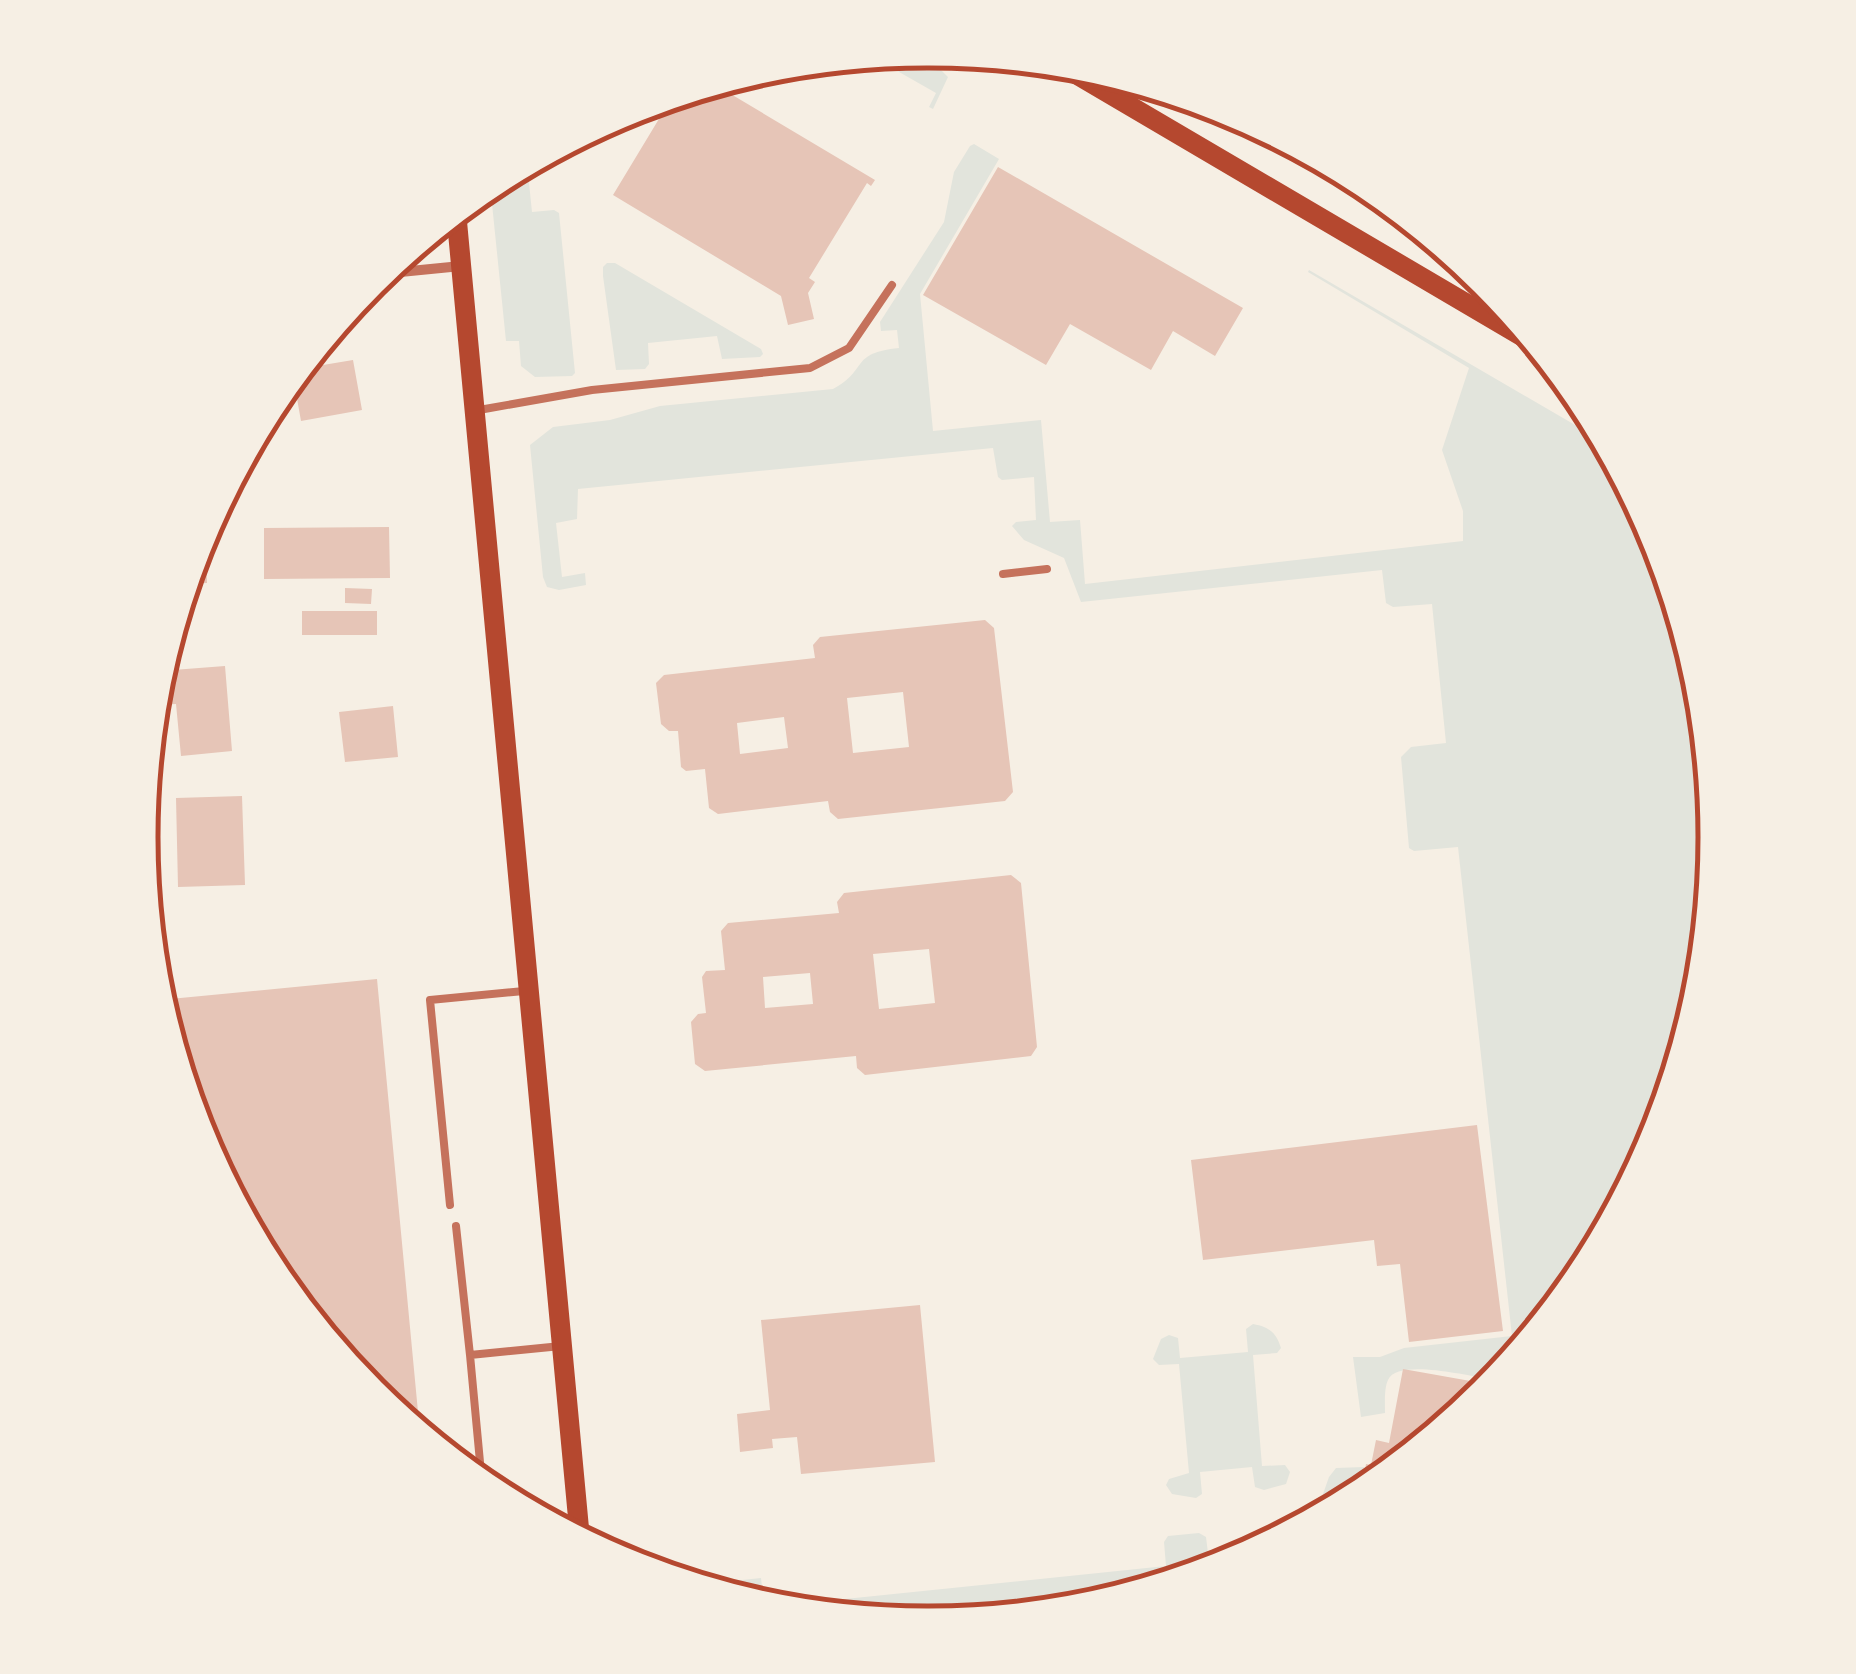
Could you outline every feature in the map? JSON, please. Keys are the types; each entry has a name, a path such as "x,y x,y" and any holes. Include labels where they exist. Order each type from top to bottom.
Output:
{"main road":[{"path":"1099,87 1490,312"},
{"path":"458,229 578,1522"}],"street":[{"path":"407,271 461,266"}],"lane":[{"path":"475,411 592,390 810,368 849,348 892,285"},
{"path":"1003,574 1047,569"},
{"path":"450,1206 430,1000 529,991"},
{"path":"456,1226 480,1462"},
{"path":"470,1355 561,1346"}],"shaded area":[{"path":"939,68 948,77 933,109 929,107 936,93 893,69"},
{"path":"974,144 999,159 920,294 933,431 1041,420 1050,522 1080,520 1085,584 1463,541 1463,511 1442,450 1469,368 1309,270 1579,427 1618,497 1657,590 1683,687 1698,837 1683,987 1657,1084 1618,1177 1594,1222 1568,1265 1507,1344 1476,1377 1417,1369 1394,1374 1385,1392 1385,1413 1361,1417 1353,1357 1380,1357 1404,1348 1512,1336 1458,847 1414,851 1409,848 1401,757 1411,747 1446,743 1432,604 1393,607 1386,603 1382,570 1081,602 1064,558 1024,540 1012,526 1036,520 1034,477 1002,480 998,477 993,448 578,489 577,519 556,523 562,577 585,573 586,585 559,590 547,587 543,577 530,445 553,427 610,420 660,406 833,389 866,358 899,348 897,330 881,331 880,322 944,222 954,172"},
{"path":"529,180 532,212 559,213 575,373 535,377 521,366 519,341 506,341 492,203"},
{"path":"607,263 615,263 761,349 763,354 722,359 717,336 648,343 649,364 645,369 616,370 603,276"},
{"path":"1253,1324 1271,1331 1281,1348 1277,1353 1253,1355 1262,1466 1285,1465 1290,1472 1286,1484 1264,1490 1255,1487 1252,1467 1200,1472 1202,1494 1196,1498 1172,1494 1166,1485 1169,1479 1189,1473 1179,1364 1159,1365 1153,1359 1161,1339 1169,1335 1178,1338 1180,1358 1248,1352 1246,1329"},
{"path":"1364,1467 1356,1477 1322,1498 1329,1477 1336,1468"},
{"path":"1199,1533 1206,1537 1208,1553 1175,1566 1077,1592 961,1605 832,1600 1166,1566 1164,1542 1168,1536"},
{"path":"761,1578 762,1588 733,1581"}],"building":[{"path":"730,94 875,180 871,186 867,183 809,278 815,282 808,293 814,319 788,325 781,296 613,195 661,116"},
{"path":"998,167 1243,308 1215,356 1173,331 1151,370 1070,324 1046,365 923,295"},
{"path":"353,360 362,410 301,421 297,397 321,365"},
{"path":"389,527 390,578 264,579 264,528"},
{"path":"345,588 372,589 371,604 345,603"},
{"path":"302,611 377,611 377,635 302,635"},
{"path":"985,620 994,628 1013,792 1005,801 838,819 830,812 828,801 718,814 709,808 705,769 686,771 681,767 678,731 669,731 661,724 656,683 664,675 815,658 813,645 820,637","holes":["903,692 909,747 853,753 847,698","784,717 788,748 740,754 737,723"]},
{"path":"225,666 232,751 181,756 176,704 170,704 177,670"},
{"path":"393,706 398,757 345,762 339,712"},
{"path":"242,796 245,885 178,887 176,798"},
{"path":"1011,875 1021,883 1037,1047 1031,1056 865,1075 857,1068 856,1056 705,1071 695,1064 691,1022 698,1014 706,1013 702,977 706,971 725,970 721,931 728,923 839,913 837,902 844,893","holes":["929,949 935,1003 879,1009 873,954","810,973 813,1004 765,1008 763,977"]},
{"path":"377,979 418,1413 349,1344 288,1265 262,1222 217,1131 199,1084 176,998"},
{"path":"1477,1125 1503,1331 1409,1342 1400,1264 1377,1266 1374,1240 1203,1260 1191,1160"},
{"path":"920,1305 935,1462 801,1474 797,1437 772,1439 773,1448 740,1452 737,1414 770,1410 761,1320"},
{"path":"1403,1369 1472,1381 1435,1416 1365,1470 1366,1464 1371,1465 1376,1440 1389,1443"}]}
